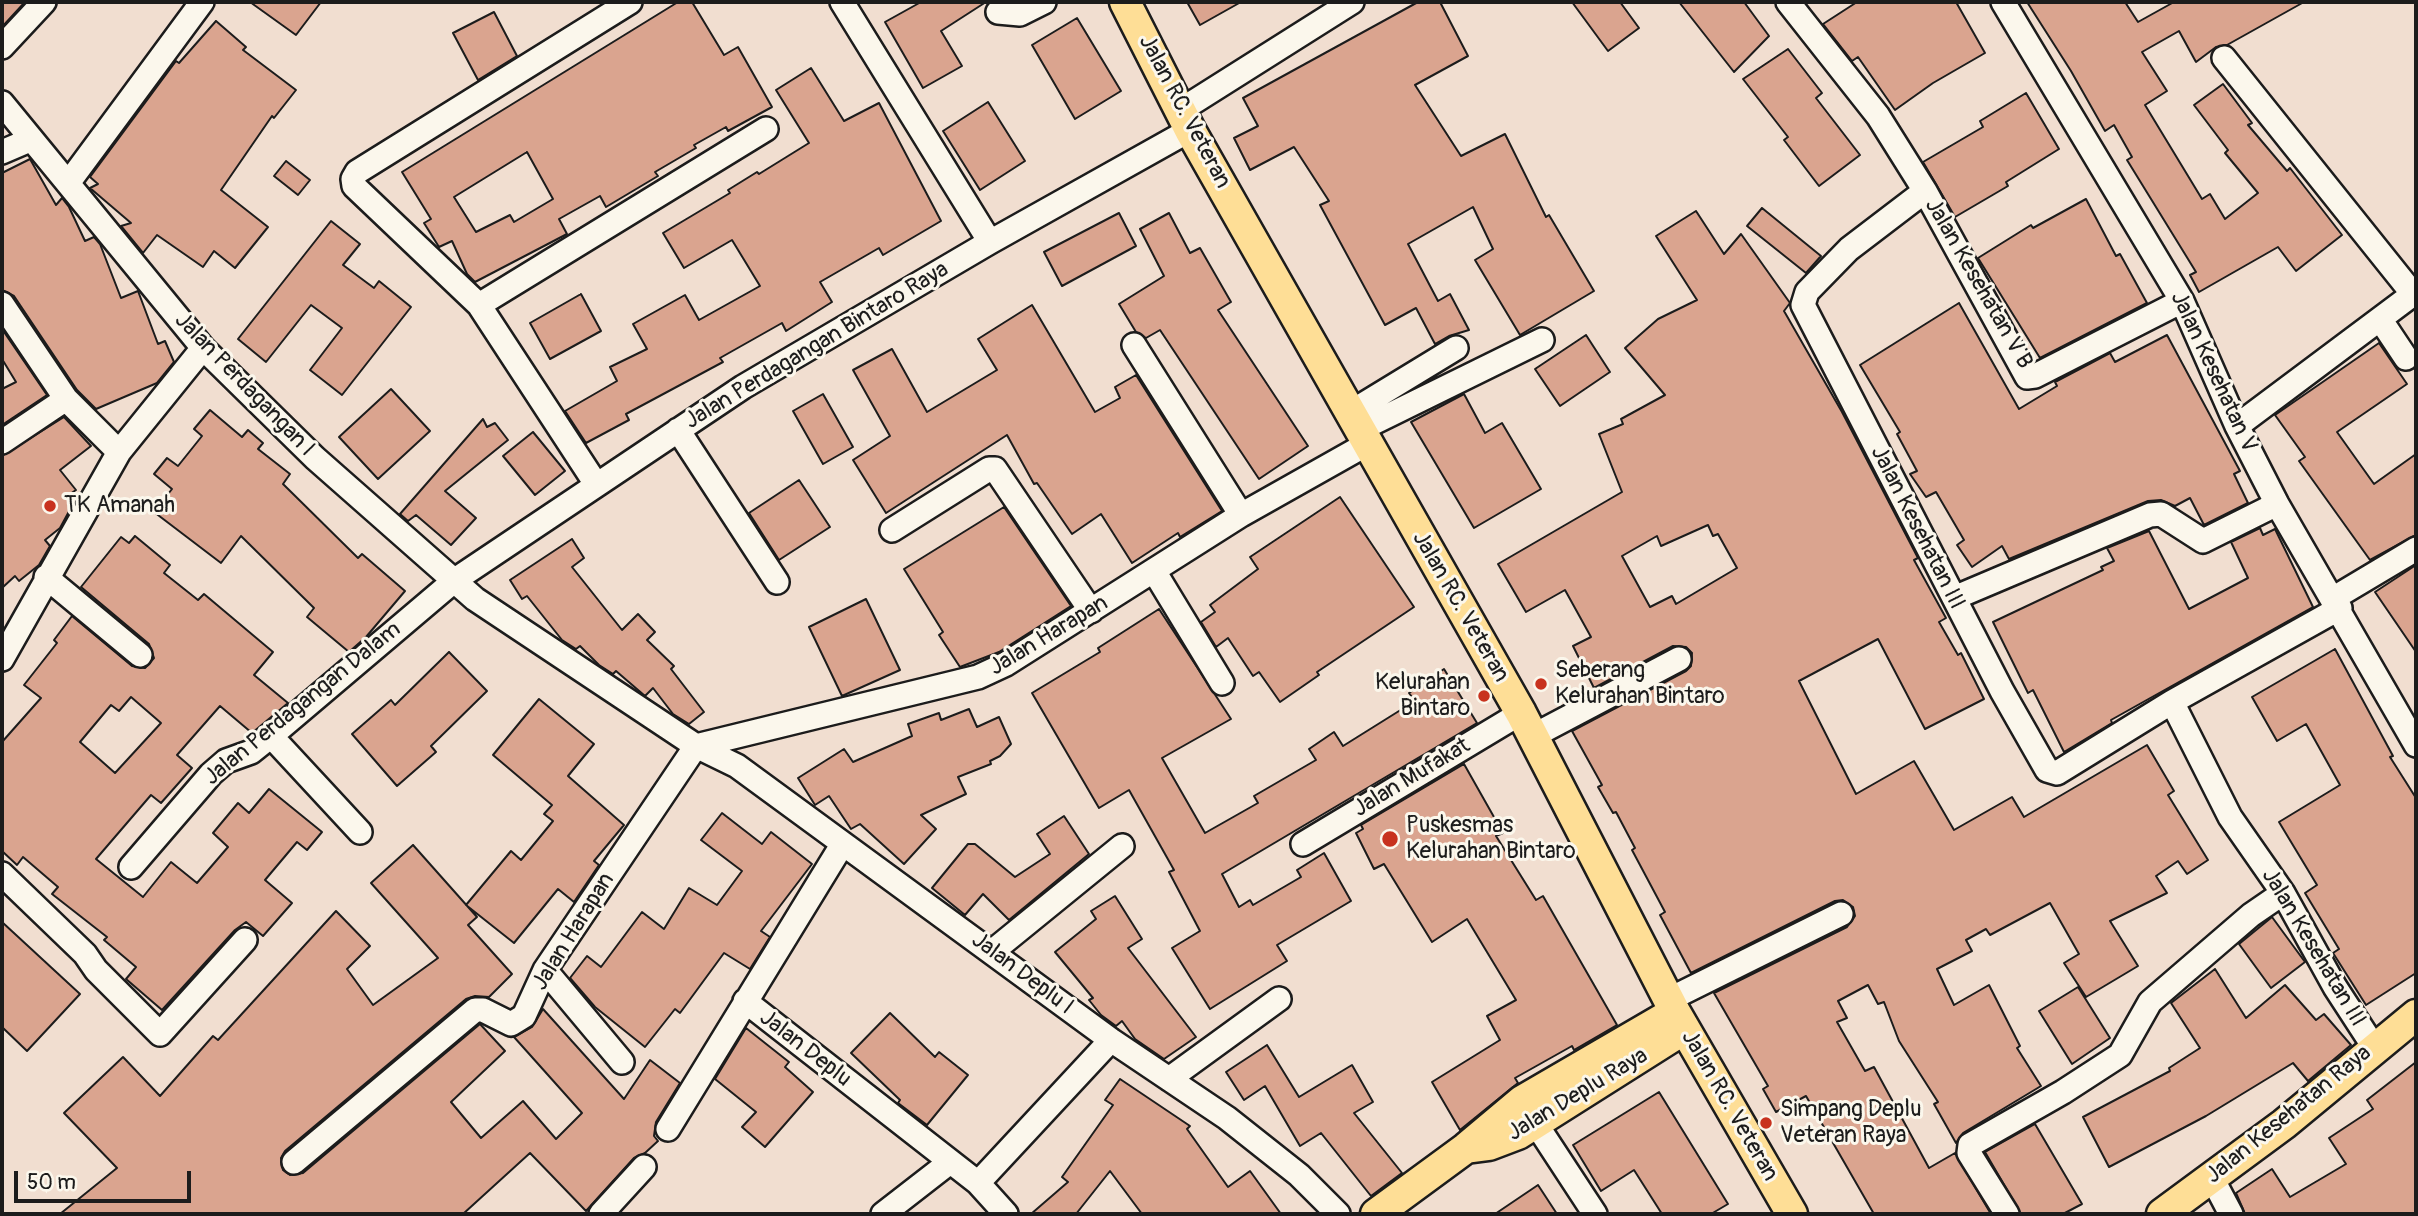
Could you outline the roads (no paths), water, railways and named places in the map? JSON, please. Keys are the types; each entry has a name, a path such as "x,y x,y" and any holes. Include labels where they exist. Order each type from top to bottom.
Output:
{"main road":[{"name":"Jalan RC. Veteran","path":"1125,2 1186,120 1527,725 1676,1013 1792,1214"},
{"name":"Jalan Deplu Raya","path":"1466,1148 1502,1141 1536,1124 1676,1013"},
{"name":"Jalan Deplu Raya","path":"1376,1214 1466,1148 1522,1101 1676,1013"},
{"name":"Jalan Kesehatan Raya","path":"2162,1214 2284,1124 2416,1015"}],"street":[{"path":"2,47 44,2"},
{"path":"69,182 202,2"},
{"path":"596,484 479,305 354,186 355,176 630,2"},
{"path":"842,2 990,242"},
{"path":"998,12 1020,13 1044,2"},
{"name":"Jalan Perdagangan Bintaro Raya","path":"455,580 743,387 990,242 1186,120 1352,2"},
{"name":"Jalan Kesehatan V","path":"2003,2 2182,301 2237,426 2277,504 2337,603 2416,745"},
{"path":"1801,6 1878,116 1925,191"},
{"path":"2224,58 2415,293 2237,426"},
{"name":"Jalan Perdagangan I","path":"2,103 203,348 315,458 455,580"},
{"path":"479,305 766,129"},
{"path":"2,152 30,140"},
{"name":"Jalan Kesehatan V B","path":"1925,191 2027,377 2035,376 2182,301"},
{"name":"Jalan Kesehatan III","path":"1925,191 1849,249 1807,292 1803,305 2002,691 2051,773 2057,773 2337,603 2416,549"},
{"path":"2,304 66,399 119,452"},
{"path":"2380,319 2406,358"},
{"path":"1360,428 1542,340"},
{"path":"1134,345 1241,515"},
{"path":"2,659 119,452 203,348"},
{"path":"1360,428 1455,348"},
{"path":"2,442 66,399"},
{"name":"Jalan Harapan","path":"294,1162 475,1010 483,1010 511,1024 524,1016 545,970 696,746 978,677 1006,664 1241,515 1360,428"},
{"path":"678,430 777,582"},
{"path":"892,530 989,469 995,469 1091,611"},
{"path":"1954,598 2150,515 2161,514 2203,541 2277,504"},
{"path":"1154,571 1222,683"},
{"path":"46,577 140,655"},
{"path":"455,580 475,599 696,746"},
{"name":"Jalan Perdagangan Dalam","path":"131,867 211,774 226,761 251,751 271,736 455,580"},
{"name":"Jalan Mufakat","path":"1303,844 1527,725 1679,659"},
{"name":"Jalan Kesehatan III","path":"2172,702 2230,817 2283,893 2335,987 2374,1047"},
{"path":"271,736 360,832"},
{"name":"Jalan Deplu I","path":"696,746 737,766 1111,1040 1227,1118 1289,1167 1338,1214"},
{"name":"Jalan Deplu","path":"842,845 744,1001 978,1183 1006,1214"},
{"path":"993,951 1122,846"},
{"path":"2,874 85,954 96,970 160,1034 245,940"},
{"path":"2007,1214 1969,1153 1970,1145 2063,1092 2120,1055 2150,1002 2251,915 2283,893"},
{"path":"1676,1013 1841,914"},
{"path":"545,970 622,1062"},
{"path":"1168,1079 1279,999"},
{"path":"668,1129 744,1001"},
{"path":"978,1183 1111,1040"},
{"path":"1536,1124 1595,1214"},
{"path":"883,1214 950,1162"},
{"path":"601,1214 643,1167"},
{"path":"2212,1178 2231,1214"}],"place":[{"name":"TK Amanah","path":"50,506"},
{"name":"Seberang Kelurahan Bintaro","path":"1541,684"},
{"name":"Kelurahan Bintaro","path":"1484,696"},
{"name":"Puskesmas Kelurahan Bintaro","path":"1390,839"},
{"name":"Simpang Deplu Veteran Raya","path":"1766,1123"}]}
